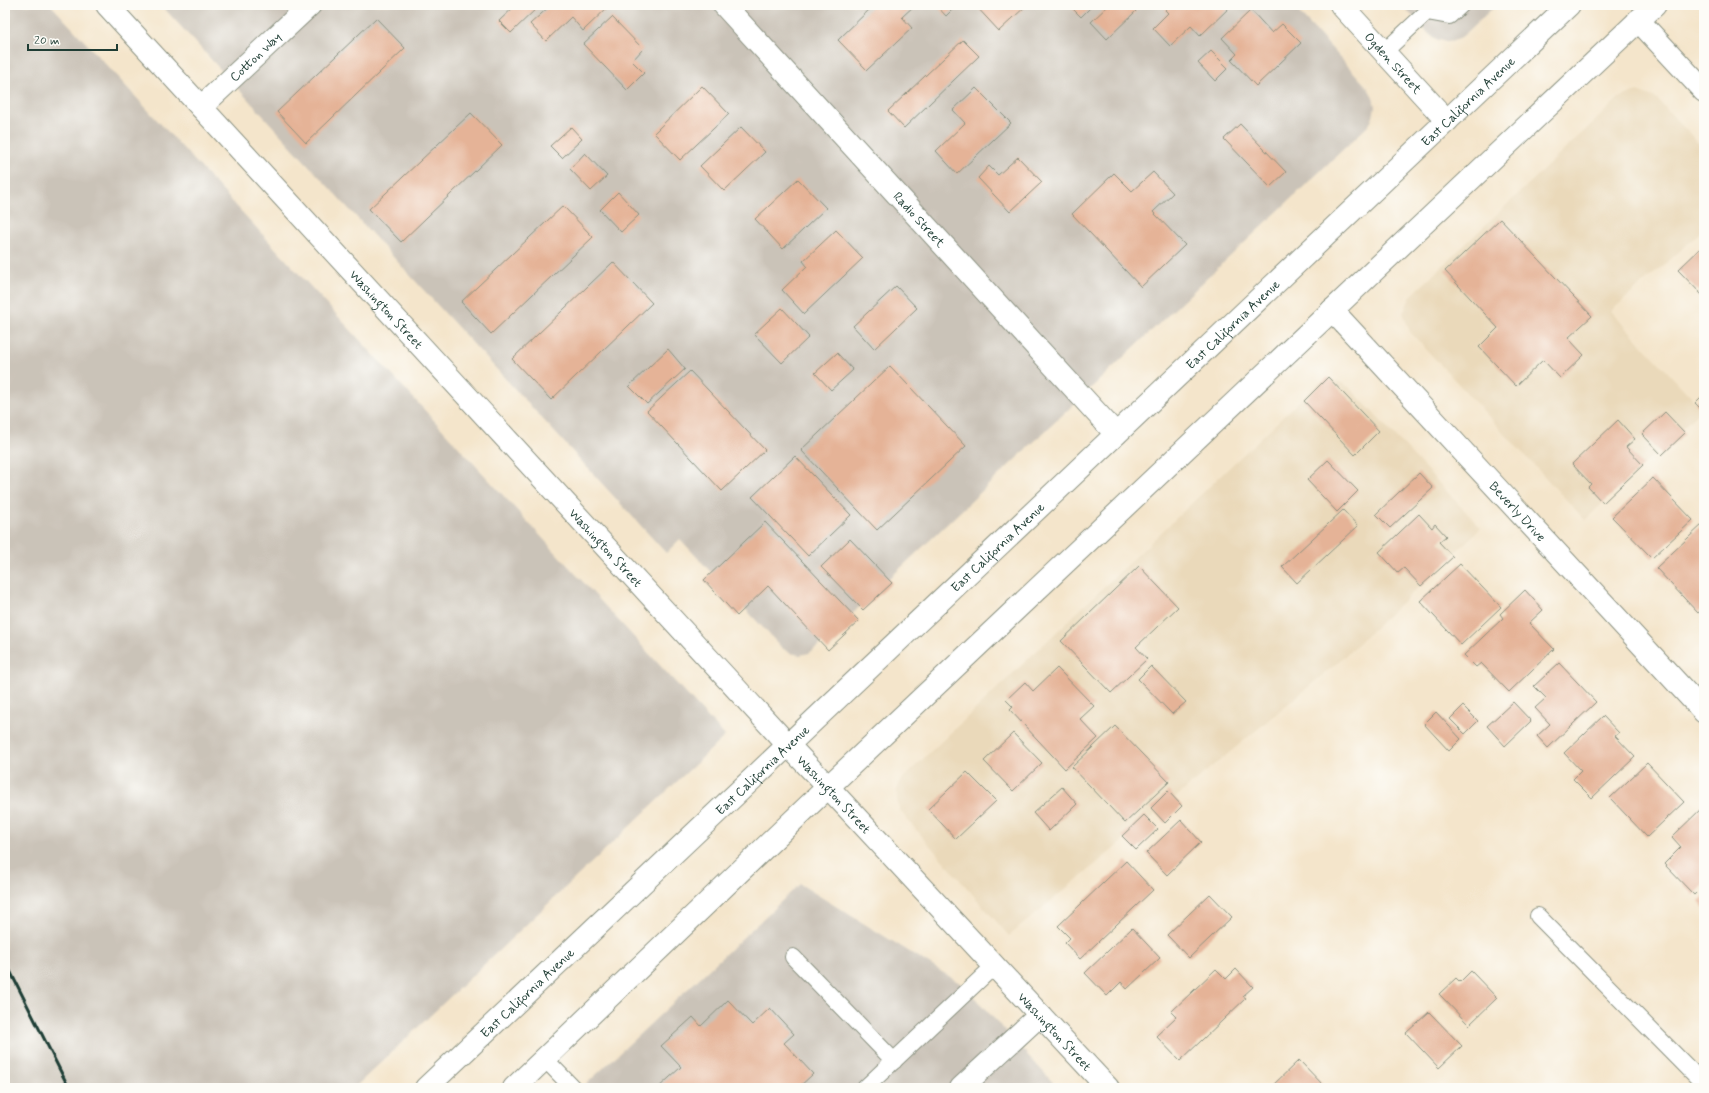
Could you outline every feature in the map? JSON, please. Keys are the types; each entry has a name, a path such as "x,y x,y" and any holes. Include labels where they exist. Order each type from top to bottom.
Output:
{"main road":[{"name":"Washington Street","path":"107,5 788,745 1108,1088"},
{"name":"Cotton Way","path":"201,107 310,5"},
{"name":"Radio Street","path":"724,5 1116,434"},
{"name":"Ogden Street","path":"1342,5 1446,121"},
{"name":"East California Avenue","path":"426,1088 1569,5"},
{"path":"514,1088 828,787 1332,310 1636,13 1654,5"},
{"path":"1636,13 1704,92"},
{"name":"Beverly Drive","path":"1332,310 1704,712"},
{"path":"961,1088 1040,1015"}],"lane":[{"path":"1384,52 1427,12 1449,16 1461,5"},
{"path":"1538,916 1704,1084"},
{"path":"793,957 894,1061"},
{"path":"865,1088 994,966"},
{"path":"545,1059 573,1088"}],"shaded area":[{"path":"5,5 51,5 725,736 354,1088 5,1088"},
{"path":"161,5 1292,5 1368,88 1373,97 1375,107 1373,117 1369,125 817,647 809,653 800,655 790,653 782,648 680,539 666,553"},
{"path":"1402,5 1496,5 1457,40 1447,41 1438,40 1430,35"},
{"path":"1637,91 1656,98 1704,149 1704,230 1611,311 1702,409 1585,520 1410,332 1403,313 1411,296 1619,98"},
{"path":"1331,380 1340,382 1349,387 1481,528 1343,658 1009,936 899,809 897,790 900,781 1313,388 1321,382"},
{"path":"800,884 963,985 1058,1088 582,1088"}],"building":[{"path":"516,5 540,5 511,33 499,21"},
{"path":"551,5 610,5 583,31 571,17 546,41 530,24"},
{"path":"874,5 915,5 902,17 912,28 867,70 838,40"},
{"path":"936,5 957,5 946,16"},
{"path":"975,5 1027,5 999,31"},
{"path":"1093,5 1081,17 1070,6"},
{"path":"1109,5 1130,5 1136,11 1107,39 1091,22"},
{"path":"1170,5 1232,5 1200,36 1191,26 1170,46 1153,28 1168,13 1165,10"},
{"path":"1251,10 1272,33 1282,24 1301,43 1256,86 1231,60 1237,54 1222,38"},
{"path":"612,17 643,49 632,61 644,73 627,90 583,44"},
{"path":"376,18 405,48 306,143 277,112"},
{"path":"963,40 979,56 904,128 888,111"},
{"path":"1211,51 1228,68 1215,81 1198,63"},
{"path":"702,86 729,114 680,160 654,133"},
{"path":"976,88 1011,123 957,174 936,151 965,123 953,110"},
{"path":"471,113 502,145 401,242 369,209"},
{"path":"1240,124 1286,172 1270,187 1224,139"},
{"path":"571,127 582,139 562,158 550,146"},
{"path":"741,127 765,152 724,191 700,166"},
{"path":"585,153 607,176 591,191 570,169"},
{"path":"1018,157 1042,182 1010,212 978,178 989,166 998,175"},
{"path":"1153,172 1173,193 1153,212 1185,245 1141,287 1072,214 1114,173 1132,191"},
{"path":"798,179 826,208 783,249 755,219"},
{"path":"618,192 639,215 621,232 600,210"},
{"path":"563,206 593,237 491,334 461,302"},
{"path":"1500,219 1592,316 1568,338 1584,355 1560,378 1543,360 1516,386 1479,347 1498,328 1445,271"},
{"path":"836,230 863,258 804,314 782,290 807,266 803,261"},
{"path":"1704,245 1704,297 1678,270"},
{"path":"613,262 652,303 551,400 512,359"},
{"path":"896,286 917,308 874,349 853,326"},
{"path":"782,308 809,337 782,363 754,334"},
{"path":"668,349 685,369 647,404 629,386"},
{"path":"837,353 853,370 831,390 815,373"},
{"path":"890,366 966,446 877,530 801,450"},
{"path":"690,371 765,450 722,491 647,411"},
{"path":"1328,377 1379,431 1355,455 1304,401"},
{"path":"1704,394 1704,412 1695,403"},
{"path":"1665,412 1685,433 1662,455 1642,434"},
{"path":"1618,420 1635,439 1626,447 1643,465 1603,503 1588,487 1591,484 1572,464"},
{"path":"795,456 851,515 808,556 752,497"},
{"path":"1328,460 1358,491 1337,512 1307,480"},
{"path":"1419,473 1433,488 1390,528 1376,514"},
{"path":"1653,478 1693,520 1652,558 1612,517"},
{"path":"1343,510 1358,526 1297,583 1282,567"},
{"path":"1419,514 1432,528 1435,524 1446,536 1439,542 1453,557 1421,586 1404,568 1398,573 1379,552"},
{"path":"765,522 859,621 828,650 768,586 737,616 704,580"},
{"path":"1704,523 1704,608 1698,613 1656,568"},
{"path":"850,539 892,583 863,610 821,567"},
{"path":"1460,564 1501,607 1461,645 1420,601"},
{"path":"1139,566 1178,607 1136,647 1147,659 1111,693 1061,641"},
{"path":"1525,590 1543,610 1529,623 1554,649 1509,692 1481,663 1476,667 1464,655 1503,618 1500,614"},
{"path":"1559,663 1596,702 1548,748 1537,736 1550,724 1535,708 1546,698 1534,686"},
{"path":"1151,666 1186,702 1172,714 1138,679"},
{"path":"1057,668 1094,706 1080,719 1098,738 1065,769 1010,710 1013,707 1006,700 1025,682 1033,691"},
{"path":"1513,702 1531,721 1505,746 1487,726"},
{"path":"1463,706 1478,721 1465,734 1450,719"},
{"path":"1436,712 1461,739 1449,751 1424,724"},
{"path":"1603,716 1619,733 1615,736 1635,757 1592,798 1573,779 1581,771 1564,753"},
{"path":"1115,726 1169,782 1125,823 1072,767"},
{"path":"1013,733 1042,763 1013,791 984,761"},
{"path":"1647,763 1684,802 1647,837 1610,798"},
{"path":"967,772 996,801 956,839 928,809"},
{"path":"1062,787 1077,804 1049,831 1033,813"},
{"path":"1168,791 1182,806 1165,823 1151,808"},
{"path":"1704,806 1704,885 1694,895 1664,864 1681,847 1672,837"},
{"path":"1144,815 1158,829 1136,850 1122,836"},
{"path":"1181,820 1201,842 1167,875 1146,853"},
{"path":"1126,861 1153,890 1080,959 1065,943 1070,938 1058,926"},
{"path":"1210,894 1232,917 1189,958 1167,935"},
{"path":"1704,897 1704,908 1699,902"},
{"path":"1132,928 1160,958 1127,989 1121,982 1107,996 1085,973"},
{"path":"1216,969 1226,979 1236,969 1253,987 1243,996 1246,998 1180,1061 1156,1036 1176,1017 1171,1012"},
{"path":"1471,971 1497,998 1469,1025 1439,994 1456,978 1460,982"},
{"path":"728,1000 752,1025 770,1008 794,1034 784,1043 813,1074 798,1088 658,1088 681,1067 661,1046 693,1017 701,1026"},
{"path":"1429,1012 1462,1046 1439,1068 1406,1033"},
{"path":"1299,1060 1326,1088 1270,1088"}],"railway":[{"path":"5,961 69,1088"}]}
